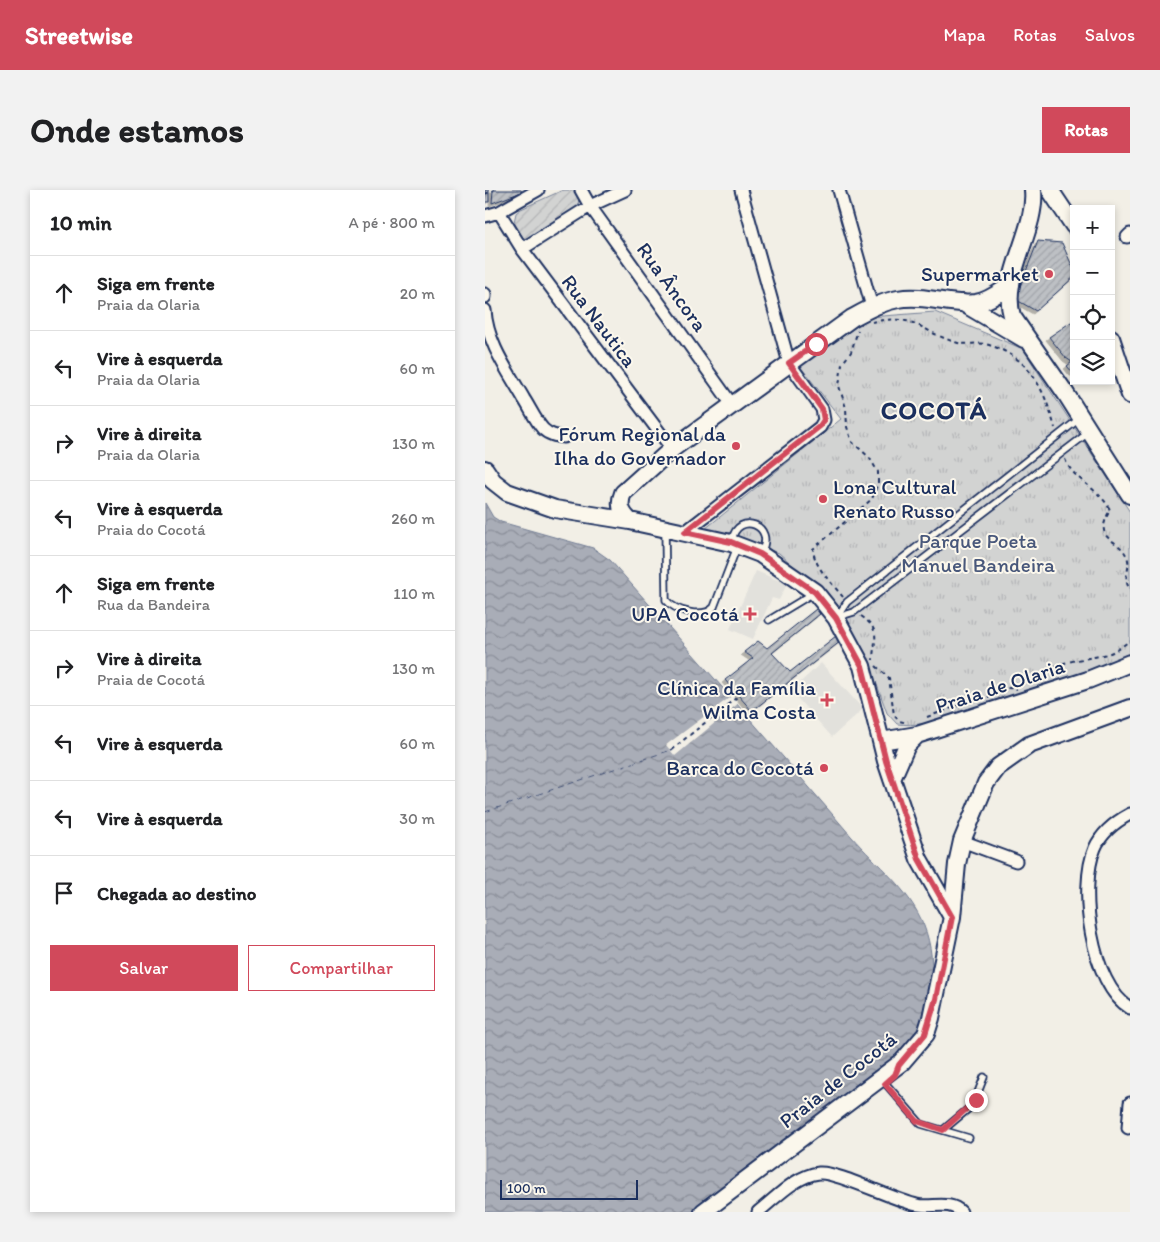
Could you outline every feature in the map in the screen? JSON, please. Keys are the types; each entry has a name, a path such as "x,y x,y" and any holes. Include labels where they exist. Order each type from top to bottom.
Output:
{"street":[{"path":"485,216 499,212 538,190"},
{"name":"Rua Âncora","path":"581,190 590,206 733,406"},
{"path":"523,249 590,206 625,190"},
{"path":"685,532 781,458 820,426 824,420 822,409 789,363 741,190"},
{"path":"839,190 872,307"},
{"path":"1033,190 1032,214 1011,285 1009,308 1015,322 1028,342 1058,382 1090,432 1128,485"},
{"path":"1050,190 1070,220"},
{"path":"1032,214 1048,205 1061,207"},
{"name":"Rua Nautica","path":"499,212 523,249 672,449"},
{"path":"630,521 621,510 620,499 623,493 672,449 833,331 872,307 899,299 915,298 963,303 985,300 1011,285"},
{"path":"963,303 1028,342"},
{"path":"485,310 486,324 491,340 531,410 543,428 554,436 564,437"},
{"path":"1112,340 1130,395"},
{"path":"485,469 499,488 519,497 572,514 630,521 735,544 760,554 815,592 836,618 862,666 891,779 919,859 949,900"},
{"name":"Praia de Olaria","path":"881,741 917,734 1088,680 1130,663"},
{"path":"949,900 962,840 986,783 998,767 1013,754 1029,745 1130,708"},
{"path":"891,779 907,745 917,734"},
{"path":"1130,814 1117,821 1095,847 1090,862 1087,887 1091,925 1103,975 1120,1002 1130,1008"},
{"path":"962,840 1016,861"},
{"path":"919,859 937,870 944,870 957,864"},
{"name":"Praia de Cocotá","path":"703,1212 899,1065 925,1034 936,999 952,917 949,900"},
{"path":"1128,1128 1130,1103"},
{"path":"758,1212 794,1183 808,1176 823,1173 917,1205 961,1212"}],"lane":[{"path":"836,618 847,602 1081,418"},
{"path":"836,618 854,612 1090,432"},
{"path":"665,529 666,600 676,609 703,613 713,607 735,544 733,533 741,526 750,524 759,527 765,535 765,545 760,554"},
{"path":"769,620 815,592"},
{"path":"867,1089 880,1087 885,1084 895,1075 899,1065"},
{"path":"943,1130 973,1105 984,1077"},
{"path":"885,1084 917,1121 969,1138"}],"path":[{"path":"485,194 495,190"},
{"path":"671,750 741,694"}],"shaded area":[{"name":"UPA Cocotá","path":"756,571 787,584 779,600 772,598 753,639 730,629"},
{"name":"Clínica da Família Wilma Costa","path":"821,663 863,709 832,737 791,691"}],"green space":[{"path":"563,190 571,190 579,196 578,207 530,240 523,238 514,222 516,213"},
{"name":"Parque Poeta Manuel Bandeira","path":"935,312 1023,349 1130,512 1130,654 1085,675 952,718 911,725 897,724 887,713 866,654 836,604 779,553 705,529 841,419 800,366 870,317"}],"water":[{"path":"485,503 493,517 501,522 593,548 610,560 851,836 892,878 918,912 929,941 932,971 931,987 924,1018 911,1046 696,1212 485,1212"}],"pier":[{"path":"733,695 740,702 675,756 666,745"}],"building":[{"path":"485,190 489,190 489,202 485,202"},
{"path":"493,190 521,190 522,192 492,203"},
{"name":"Supermarket","path":"1038,241 1062,243 1070,261 1070,281 1036,311 1015,299"},
{"path":"1070,323 1070,361 1066,358 1049,337"},
{"path":"816,609 820,614 772,653 790,672 836,636 841,641 752,711 725,680 753,658 744,652 758,641 767,648"}],"ferry route":[{"path":"485,812 671,750"}],"place":[{"name":"Supermarket","path":"1049,274"},
{"name":"Fórum Regional da Ilha do Governador","path":"736,446"},
{"name":"Lona Cultural Renato Russo","path":"823,499"},
{"name":"UPA Cocotá","path":"750,614"},
{"name":"Clínica da Família Wilma Costa","path":"827,700"},
{"name":"Barca do Cocotá","path":"824,768"}],"district":[{"name":"COCOTÁ","path":"934,410"}],"route":[{"path":"816,344 789,363 822,409 824,420 820,426 685,532 731,542 760,554 815,592 836,618 852,645 862,666 891,779 919,859 952,917 936,999 925,1034 899,1065 893,1078 885,1084 917,1121 921,1124 943,1130 973,1105 976,1100"}]}
